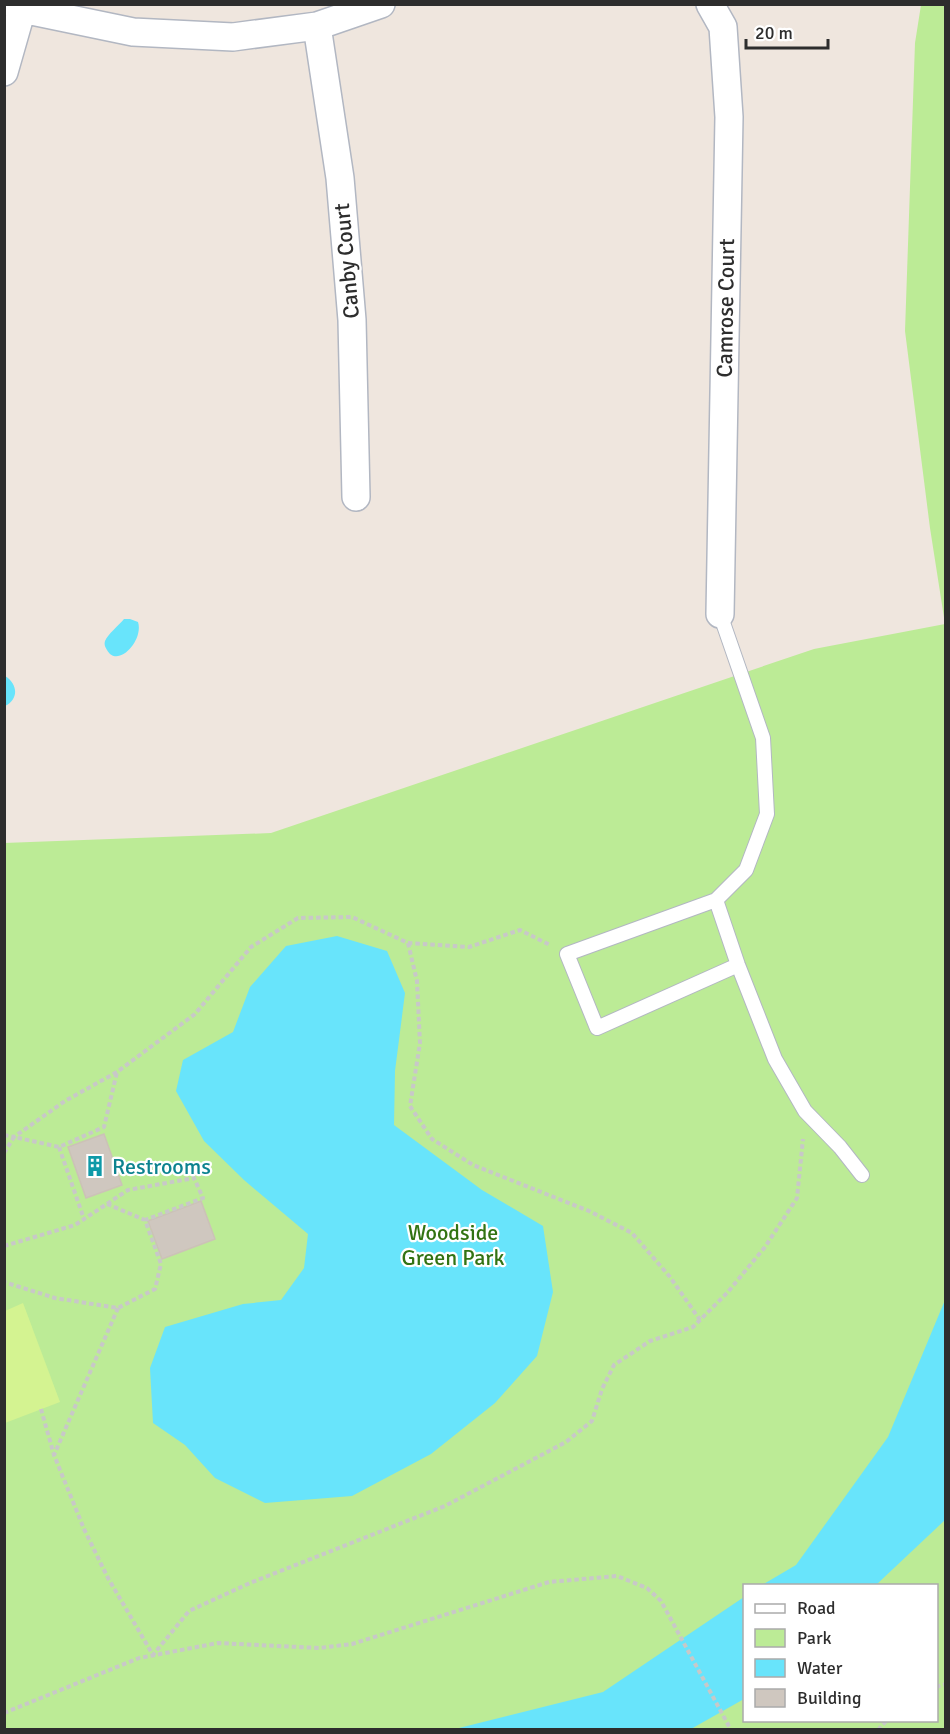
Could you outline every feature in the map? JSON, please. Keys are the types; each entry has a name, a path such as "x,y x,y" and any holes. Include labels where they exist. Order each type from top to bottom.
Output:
{"street":[{"path":"4,72 18,7 133,33 233,37 316,26 381,4"},
{"name":"Camrose Court","path":"710,4 723,27 729,117 720,614"},
{"name":"Canby Court","path":"316,26 340,178 352,320 356,497"}],"lane":[{"path":"720,614 763,738 767,814 746,870 716,900 567,954 597,1028 738,965"},
{"path":"716,900 738,965 775,1059 805,1111 840,1147 862,1175"}],"path":[{"path":"4,1153 14,1137 65,1101 117,1072 195,1014 251,947 298,918 352,917 408,943 469,947 520,930 567,954"},
{"path":"408,943 417,981 420,1043 410,1106 432,1139 473,1165 589,1211 632,1233 670,1277 700,1320"},
{"path":"4,1135 59,1147 104,1127 117,1072"},
{"path":"153,1655 189,1611 250,1583 445,1506 566,1442 592,1421 602,1389 614,1365 650,1341 693,1327 727,1293 765,1247 797,1198 802,1164 805,1111"},
{"path":"59,1147 84,1219"},
{"path":"4,1246 75,1225 128,1190 194,1178 202,1198 145,1220 107,1204"},
{"path":"4,1282 55,1298 118,1308 155,1289 161,1264 145,1220"},
{"path":"54,1455 118,1308"},
{"path":"41,1409 54,1455 84,1529 108,1578 153,1655"},
{"path":"4,1713 139,1658 218,1644 319,1648 352,1644 549,1582 617,1576 647,1588 661,1601 731,1730"}],"green space":[{"path":"921,5 945,5 945,624 930,528 905,331 915,43"},
{"name":"Woodside Green Park","path":"945,624 945,1729 5,1729 4,843 271,833 814,649"},
{"path":"23,1303 60,1402 5,1423 5,1311"}],"water":[{"path":"124,619 138,622 137,637 123,654 111,655 105,647 105,641"},
{"path":"5,676 14,687 15,696 5,706"},
{"path":"337,936 387,951 405,993 395,1071 394,1125 482,1190 543,1226 553,1292 537,1356 495,1403 431,1454 352,1496 265,1503 215,1478 185,1445 153,1423 150,1368 165,1327 243,1304 281,1300 304,1268 308,1234 244,1180 204,1141 176,1091 183,1060 233,1032 250,987 286,946"},
{"path":"945,1300 945,1520 877,1584 764,1584 796,1565 888,1437"},
{"path":"743,1598 743,1700 691,1729 455,1729 603,1692"}],"building":[{"name":"Restrooms","path":"104,1134 122,1185 86,1198 68,1147"},
{"path":"201,1201 215,1239 162,1259 148,1221"}],"place":[{"name":"Restrooms","path":"95,1166"}]}
